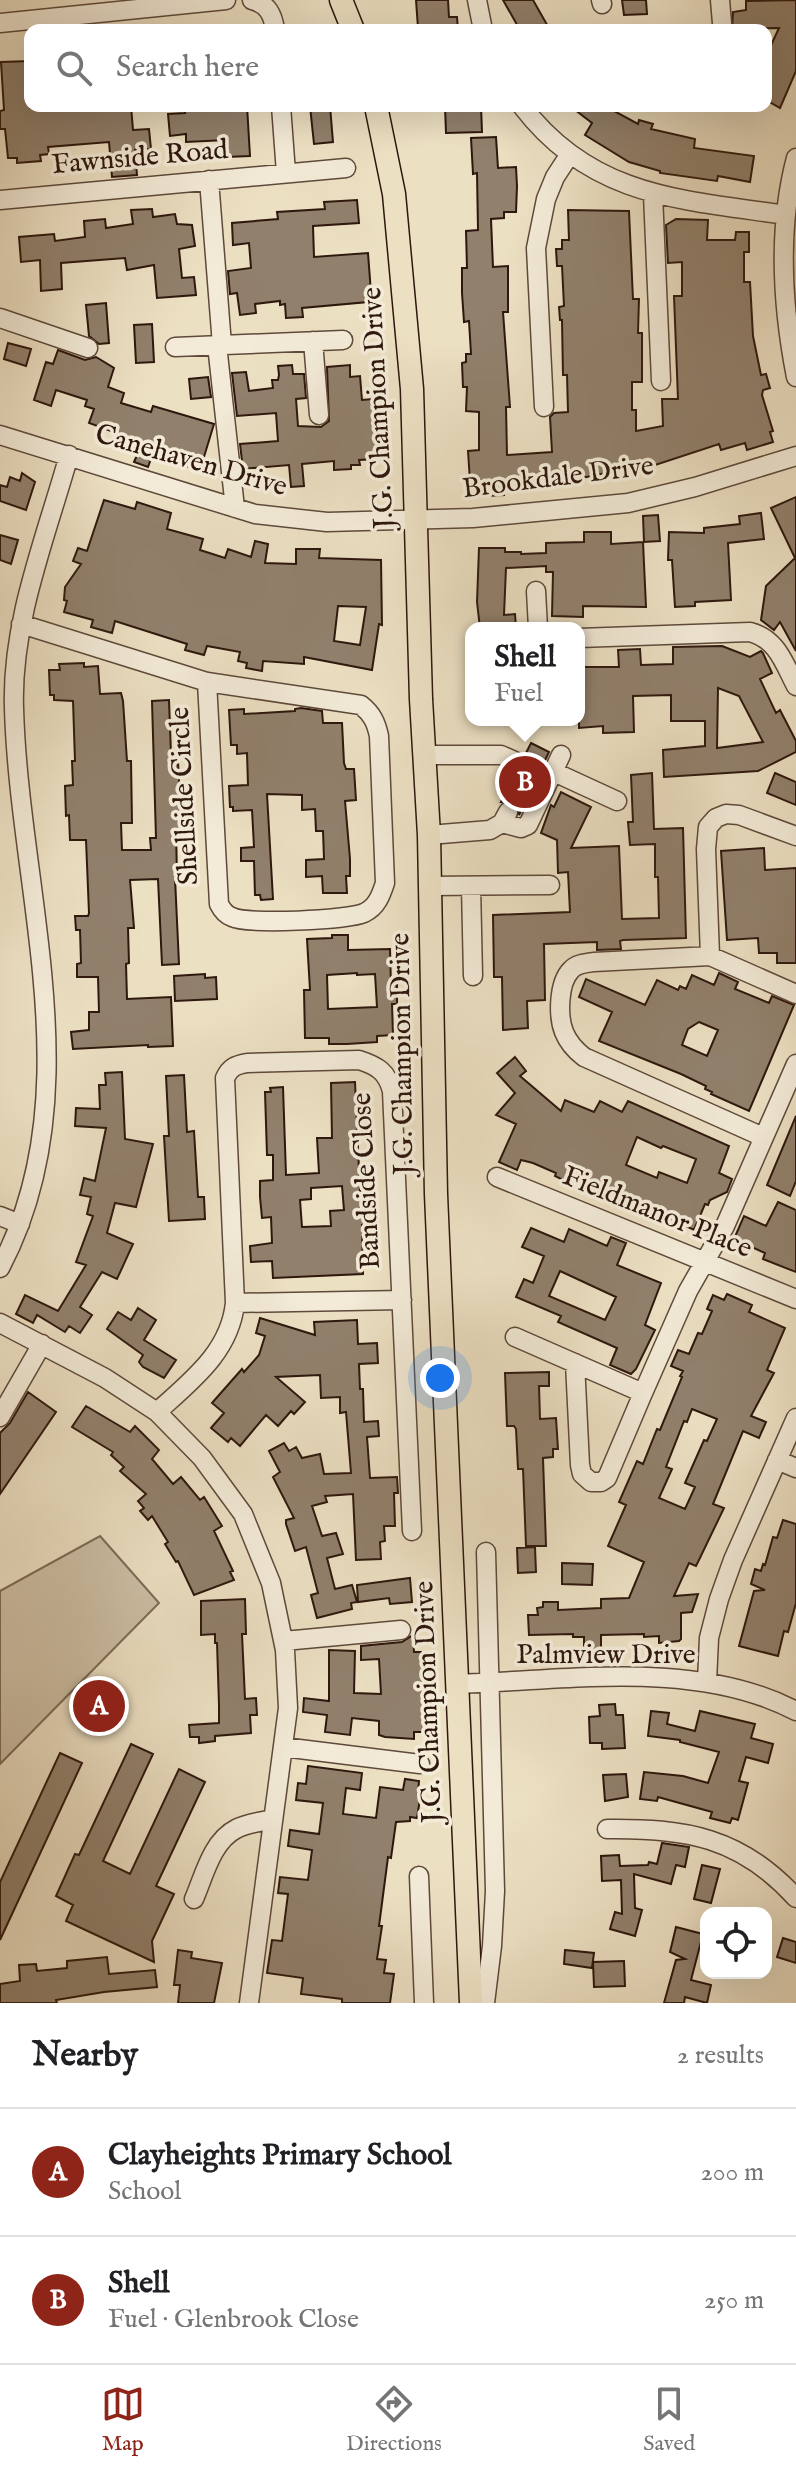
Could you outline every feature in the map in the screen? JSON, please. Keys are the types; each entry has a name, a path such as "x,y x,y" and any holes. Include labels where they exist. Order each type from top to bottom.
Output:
{"main road":[{"path":"341,0 351,24"},
{"name":"J.G. Champion Drive","path":"377,112 394,194 412,389 429,835 436,1194 471,2003"}],"street":[{"path":"0,23 226,0"},
{"path":"252,0 267,8 274,24"},
{"path":"477,0 482,24"},
{"path":"720,0 722,23"},
{"path":"281,112 286,173"},
{"path":"527,112 570,154 603,175 653,194 786,215"},
{"path":"544,407 536,248 546,199 555,177 570,154"},
{"path":"796,158 786,215 783,257 785,307 796,377"},
{"name":"Fawnside Road","path":"0,200 346,168"},
{"path":"209,180 219,345 235,508"},
{"path":"653,194 661,381"},
{"path":"0,318 88,348"},
{"path":"175,347 343,340"},
{"path":"313,341 319,415"},
{"name":"Canehaven Drive","path":"0,435 235,508 302,521 417,520"},
{"path":"0,1268 20,1224 39,1153 47,1077 44,991 33,886 10,790 15,669 21,624 69,455"},
{"name":"Brookdale Drive","path":"417,520 473,518 628,503 796,456"},
{"path":"536,591 538,622"},
{"name":"Shellside Circle","path":"21,624 207,682 345,701 361,705 371,713 379,736 385,883 379,900 367,912 348,918 253,921 232,917 223,911 219,904 207,682"},
{"path":"585,638 750,632 772,642 796,686"},
{"path":"424,755 501,755 519,763"},
{"path":"429,835 490,830 505,818 521,828 528,825 558,764 617,801"},
{"path":"710,956 708,827 716,818 726,814 739,815 796,836"},
{"path":"430,886 550,885"},
{"path":"471,886 473,976"},
{"path":"763,1137 584,1057 569,1042 562,1029 561,991 571,970 579,965 710,956 796,994"},
{"name":"Bandside Close","path":"157,1412 212,1360 228,1334 235,1303 225,1078 228,1071 247,1063 359,1060 374,1065 389,1076 392,1091 412,1531"},
{"path":"575,1363 580,1465 582,1474 591,1482 601,1482 607,1478 672,1326 725,1226 796,1064"},
{"name":"Fieldmanor Place","path":"497,1177 796,1299"},
{"path":"0,1216 20,1224"},
{"name":"Bandside Close","path":"235,1303 402,1300"},
{"path":"0,1323 105,1378 157,1412 202,1458 243,1514 271,1583 284,1641 288,1708 249,2003"},
{"path":"515,1337 643,1393"},
{"path":"0,1417 42,1344"},
{"path":"707,1682 713,1616 733,1560 796,1418"},
{"path":"777,1460 796,1468"},
{"path":"485,2003 495,1891 486,1552"},
{"path":"284,1641 401,1630"},
{"name":"Palmview Drive","path":"458,1684 679,1678 736,1688 796,1711"},
{"path":"283,1747 420,1764"},
{"path":"194,1899 223,1839 235,1829 273,1819"},
{"path":"607,1829 665,1829 719,1843 762,1867 796,1898"},
{"path":"419,1876 424,2003"}],"shaded area":[{"path":"100,1536 159,1603 0,1764 0,1591"}],"building":[{"path":"416,0 448,0 449,17 457,17 458,24 418,24"},
{"path":"503,0 533,0 547,24 517,24"},
{"path":"622,0 646,0 647,14 624,15"},
{"path":"796,0 796,71 780,108 772,103 772,43 779,28 772,28 772,24 732,24 733,12 746,10 746,1"},
{"path":"24,61 24,112 132,112 133,130 149,129 151,149 135,150 137,175 112,177 109,142 48,147 49,154 40,155 41,161 17,163 17,158 8,158 5,129 0,129 0,111 4,110 1,62"},
{"path":"247,112 250,156 226,157 226,140 186,142 186,134 170,136 168,114"},
{"path":"311,112 330,112 333,142 314,144"},
{"path":"445,112 481,112 482,132 446,133"},
{"path":"578,112 616,112 638,124 639,120 653,124 651,129 695,139 694,148 754,156 750,182 718,176 717,181 660,173 629,162 585,135 592,123"},
{"path":"496,137 498,168 516,167 517,186 516,212 504,212 504,218 491,219 493,267 508,266 508,312 503,312 510,407 506,407 507,455 552,452 550,417 554,413 568,412 559,307 564,306 562,266 557,266 556,249 562,249 562,240 569,240 568,210 629,211 633,299 639,299 638,333 642,333 642,382 632,382 636,431 663,426 662,399 678,399 674,296 682,296 682,262 668,263 666,225 676,219 708,220 707,240 735,240 736,232 749,232 749,252 744,252 744,282 750,282 753,336 761,375 766,374 770,388 763,390 762,395 773,431 770,432 773,442 747,450 745,443 721,450 719,444 640,470 639,466 558,483 558,478 504,482 504,495 486,496 482,480 470,481 468,451 479,450 479,412 466,411 467,387 463,387 462,363 466,362 466,354 471,354 469,321 464,322 462,293 462,268 467,268 466,231 478,230 477,173 473,174 471,138"},
{"path":"357,200 359,223 313,226 314,257 368,253 371,293 367,293 368,302 302,308 303,317 286,318 285,304 280,305 280,301 255,304 256,313 240,315 237,293 230,294 228,271 251,268 249,243 233,245 232,223 278,219 277,212 325,209 324,202"},
{"path":"152,209 153,217 175,214 177,224 192,225 195,246 179,249 182,278 194,277 196,295 157,298 154,265 127,270 125,258 61,263 62,289 41,291 40,260 21,262 19,237 54,234 55,241 85,237 84,221 105,219 106,228 133,224 131,210"},
{"path":"106,303 109,343 99,344 89,336 86,305"},
{"path":"152,324 154,362 136,363 134,325"},
{"path":"8,343 31,349 26,366 4,359"},
{"path":"58,350 85,360 96,357 114,368 108,387 124,393 121,403 151,412 153,406 214,424 200,470 152,456 148,467 134,462 138,453 122,449 122,435 89,423 94,409 85,406 87,400 56,390 51,406 34,400 46,362 53,364"},
{"path":"292,365 293,374 304,374 306,398 296,399 298,426 321,427 329,421 327,367 350,365 350,377 360,376 362,400 373,399 377,459 359,460 360,465 351,465 351,469 334,470 334,461 302,464 304,486 291,487 289,465 243,469 240,444 278,441 276,413 237,416 232,373 246,372 249,391 273,388 272,380 278,380 278,366"},
{"path":"208,377 211,397 191,399 189,379"},
{"path":"22,473 35,482 26,510 0,501 0,485 7,487 10,477 20,481"},
{"path":"796,497 796,651 780,622 774,630 761,620 766,586 795,558 771,508"},
{"path":"104,500 135,509 137,502 171,513 167,529 203,539 200,550 225,558 228,549 251,557 255,541 268,544 265,563 296,564 296,549 320,549 319,558 381,560 382,625 379,624 372,670 304,657 304,664 263,661 262,671 246,668 247,663 238,661 240,652 207,646 204,655 185,650 187,644 115,621 112,633 91,627 93,620 64,612 67,601 64,600 65,587 81,564 73,561 78,548 87,551","holes":["338,606 366,607 360,645 334,641"]},
{"path":"761,513 764,539 728,543 731,600 695,602 695,606 675,607 672,560 668,560 669,532 704,533 704,528 740,524 739,516"},
{"path":"658,515 660,541 644,542 643,516"},
{"path":"584,532 611,532 611,544 643,542 646,607 583,606 583,617 552,616 553,572 546,572 546,566 506,568 504,615 515,614 516,622 479,622 479,548 505,548 505,552 521,554 546,553 546,543 584,542"},
{"path":"0,535 18,540 11,564 0,560"},
{"path":"722,646 750,657 761,651 772,673 760,679 776,713 780,710 796,741 796,752 758,771 664,777 663,750 705,746 705,721 671,721 671,695 633,696 634,732 603,733 603,726 579,728 585,726 585,667 619,667 618,650 640,649 641,665 673,664 673,647","holes":["718,688 739,696 763,742 717,748"]},
{"path":"84,663 84,667 98,666 100,694 121,693 123,701 127,761 131,761 132,823 121,823 122,850 151,850 150,838 156,838 152,701 169,700 171,754 175,754 178,762 185,822 183,829 176,830 179,964 162,965 158,879 130,880 134,928 128,928 129,963 126,964 127,999 171,997 173,1046 73,1049 71,1032 89,1030 89,1012 99,1012 98,977 77,977 77,964 81,963 80,930 76,930 75,916 88,916 89,913 86,840 70,840 69,815 66,816 65,786 73,785 72,761 75,761 73,701 54,700 54,695 50,695 49,670 60,670 59,664"},
{"path":"301,708 322,711 323,723 342,723 344,763 346,769 354,769 356,800 345,801 350,859 350,876 346,876 347,893 323,893 322,876 306,877 306,860 324,859 323,831 316,831 315,809 302,810 302,795 267,794 273,899 261,900 260,895 255,895 254,861 241,861 241,848 254,847 252,810 233,811 230,807 229,786 248,785 247,753 237,754 237,745 231,745 229,710 244,709 244,714"},
{"path":"531,743 549,752 519,815 519,806 514,802 501,802 515,774 530,769 531,761 526,753"},
{"path":"652,773 654,829 683,828 686,938 623,940 620,941 621,949 597,950 597,942 544,944 545,1000 527,1001 528,1028 503,1030 502,977 494,977 493,915 570,912 568,872 558,873 557,840 541,833 551,805 554,807 561,792 591,807 571,848 619,846 622,919 659,918 655,844 630,845 628,822 633,822 631,775"},
{"path":"775,773 796,782 796,805 767,793"},
{"path":"764,848 765,870 796,868 796,963 777,963 777,953 759,953 758,938 727,940 721,851"},
{"path":"332,935 348,935 348,950 390,949 391,986 397,985 397,1004 392,1004 393,1035 377,1036 377,1042 347,1044 329,1044 329,1038 305,1038 304,990 310,990 307,939 332,938","holes":["375,974 377,1007 328,1009 327,975"]},
{"path":"719,973 738,982 735,989 769,1003 772,996 794,1005 749,1111 711,1094 705,1089 706,1086 681,1074 599,1041 612,1012 579,997 586,979 645,1005 657,980 678,990 680,986 686,989 692,975 714,985","holes":["699,1022 718,1030 707,1056 682,1045 688,1029"]},
{"path":"205,974 205,978 216,977 217,999 175,1001 174,976"},
{"path":"515,1057 526,1071 520,1076 561,1111 565,1100 594,1112 600,1101 622,1112 628,1101 729,1146 719,1173 732,1179 727,1192 705,1204 694,1230 576,1178 573,1185 533,1163 521,1160 517,1170 499,1162 516,1124 496,1115 515,1093 497,1073","holes":["637,1137 661,1148 663,1146 696,1159 687,1183 659,1172 657,1178 626,1165"]},
{"path":"122,1072 125,1139 153,1144 136,1207 115,1203 107,1233 133,1244 117,1279 102,1272 80,1307 92,1315 80,1333 69,1326 65,1332 37,1315 33,1323 16,1314 25,1295 58,1311 86,1265 76,1262 93,1216 87,1214 91,1197 80,1195 84,1178 95,1181 106,1128 75,1126 76,1108 100,1109 99,1085 106,1085 105,1073"},
{"path":"184,1075 187,1132 194,1131 198,1197 204,1197 205,1219 169,1221 164,1136 169,1136 166,1076"},
{"path":"355,1082 360,1192 375,1191 376,1208 367,1208 368,1225 362,1225 363,1274 273,1278 272,1261 251,1262 250,1246 272,1243 271,1217 262,1218 260,1197 260,1181 273,1180 273,1155 267,1155 265,1092 271,1092 270,1088 283,1087 286,1175 319,1173 317,1138 332,1138 331,1083","holes":["342,1186 344,1210 330,1211 331,1226 302,1227 300,1200 311,1199 311,1188"]},
{"path":"796,1116 796,1181 790,1196 767,1185"},
{"path":"778,1202 796,1210 796,1272 763,1259 765,1253 734,1239 744,1216 766,1226"},
{"path":"531,1228 564,1242 569,1229 607,1246 611,1237 626,1243 617,1265 661,1283 645,1325 655,1330 631,1374 610,1365 617,1348 558,1322 561,1316 516,1297 524,1279 533,1283 544,1256 522,1247","holes":["560,1271 616,1297 605,1320 549,1296"]},
{"path":"727,1294 752,1305 749,1312 785,1328 767,1370 774,1373 751,1416 766,1422 759,1438 743,1431 713,1504 724,1508 696,1566 689,1563 674,1596 698,1594 692,1612 681,1613 681,1639 659,1643 659,1636 601,1635 601,1654 584,1654 584,1637 573,1637 573,1634 529,1635 528,1615 538,1615 537,1608 543,1607 543,1602 558,1602 558,1610 601,1608 601,1599 629,1598 644,1562 608,1546 626,1505 619,1502 637,1461 643,1464 682,1377 683,1371 671,1366 678,1350 689,1354 698,1333 702,1334 712,1311 707,1309 713,1295 724,1300","holes":["692,1409 717,1419 685,1483 695,1487 685,1509 659,1498 672,1469 666,1467"]},
{"path":"138,1308 156,1320 144,1340 176,1360 164,1378 143,1367 139,1362 143,1355 107,1329 118,1312 131,1320"},
{"path":"260,1318 315,1335 314,1322 357,1320 358,1344 377,1343 378,1363 359,1364 360,1389 363,1389 364,1422 378,1421 379,1436 367,1437 370,1478 397,1477 395,1526 384,1526 385,1541 380,1542 381,1559 356,1560 353,1494 325,1496 327,1502 312,1506 322,1536 336,1533 343,1554 327,1558 335,1589 352,1585 357,1602 351,1603 352,1609 317,1618 311,1595 318,1593 306,1547 295,1551 286,1524 286,1520 294,1518 273,1477 280,1472 269,1451 284,1443 289,1451 296,1447 302,1458 320,1454 324,1474 351,1473 346,1412 340,1413 340,1397 321,1398 320,1375 276,1377 305,1402 294,1414 291,1411 278,1426 266,1415 240,1446 231,1438 228,1442 211,1428 224,1413 212,1403 259,1355 265,1336 256,1333"},
{"path":"549,1372 549,1386 539,1386 540,1419 556,1418 558,1449 553,1449 553,1457 543,1458 546,1546 526,1546 523,1469 518,1469 516,1429 507,1426 505,1373"},
{"path":"28,1392 56,1412 0,1494 0,1433 10,1423"},
{"path":"86,1406 130,1432 135,1426 159,1450 152,1459 173,1484 181,1477 200,1500 204,1497 222,1526 214,1531 233,1571 230,1572 234,1580 194,1595 152,1516 148,1520 140,1511 144,1508 138,1501 146,1494 120,1471 124,1467 111,1455 113,1452 72,1427"},
{"path":"783,1520 796,1524 796,1603 778,1656 739,1646 754,1591 765,1590 751,1584 755,1569 761,1571 765,1565 773,1537 777,1538"},
{"path":"535,1547 536,1572 518,1573 517,1548"},
{"path":"562,1563 593,1564 592,1585 562,1584"},
{"path":"410,1578 412,1602 390,1604 389,1598 358,1602 357,1585"},
{"path":"245,1599 246,1634 242,1634 245,1699 256,1698 257,1715 250,1715 251,1733 215,1736 215,1741 199,1743 199,1737 190,1737 189,1725 219,1723 217,1643 215,1634 201,1635 201,1601"},
{"path":"413,1635 414,1652 421,1652 423,1686 427,1686 427,1732 414,1732 414,1739 385,1737 379,1735 379,1721 352,1718 350,1735 325,1732 327,1715 303,1712 304,1698 329,1701 329,1650 355,1651 354,1693 381,1694 379,1659 361,1660 361,1646 402,1642"},
{"path":"615,1704 616,1715 623,1715 625,1748 602,1749 602,1743 590,1743 589,1717 600,1716 599,1705"},
{"path":"651,1711 669,1713 667,1724 695,1731 700,1711 755,1724 751,1738 773,1744 768,1763 746,1757 739,1781 748,1783 738,1820 732,1818 730,1823 710,1818 712,1812 658,1797 657,1801 640,1799 644,1772 683,1776 708,1783 719,1752 680,1740 648,1736"},
{"path":"131,1744 153,1754 103,1861 130,1874 179,1769 205,1782 156,1886 174,1894 152,1941 154,1962 66,1921 73,1905 56,1896 75,1854 79,1855"},
{"path":"60,1753 82,1763 0,1940 0,1882"},
{"path":"308,1766 362,1773 360,1790 346,1788 343,1814 376,1818 380,1787 403,1790 405,1779 419,1781 418,1793 421,1793 417,1818 396,1822 391,1858 388,1857 377,1959 386,1960 384,1973 394,1974 390,2003 342,2003 342,1999 301,1994 303,1978 267,1973 272,1940 282,1941 288,1894 278,1893 280,1877 308,1880 312,1850 288,1846 290,1830 319,1834 323,1803 296,1800 298,1783 306,1784"},
{"path":"626,1774 628,1797 605,1801 603,1775"},
{"path":"662,1843 689,1847 685,1867 676,1865 671,1884 634,1874 635,1908 642,1910 635,1936 610,1929 615,1912 622,1914 621,1880 602,1881 601,1856 619,1855 620,1866 648,1865 649,1862 657,1864"},
{"path":"702,1865 720,1869 711,1903 694,1899"},
{"path":"676,1927 700,1933 691,1980 711,1985 707,2003 685,1997 684,2003 664,2003 676,1960 685,1959 670,1952"},
{"path":"783,1938 796,1942 796,1963 777,1957"},
{"path":"178,1950 192,1952 191,1958 222,1963 214,2003 178,2003 180,1985 174,1985"},
{"path":"565,1950 594,1953 592,1968 564,1964"},
{"path":"107,1957 109,1974 155,1970 157,1987 104,1992 56,2000 57,2003 0,2003 0,1984 20,1981 19,1965 36,1964 37,1971 67,1968 67,1961"},
{"path":"624,1961 625,1986 594,1987 593,1962"}],"tunnel":[{"path":"508,812 527,775 526,769 519,763"}],"place":[{"name":"Shell","path":"525,782"},
{"name":"Clayheights Primary School","path":"99,1706"}]}
